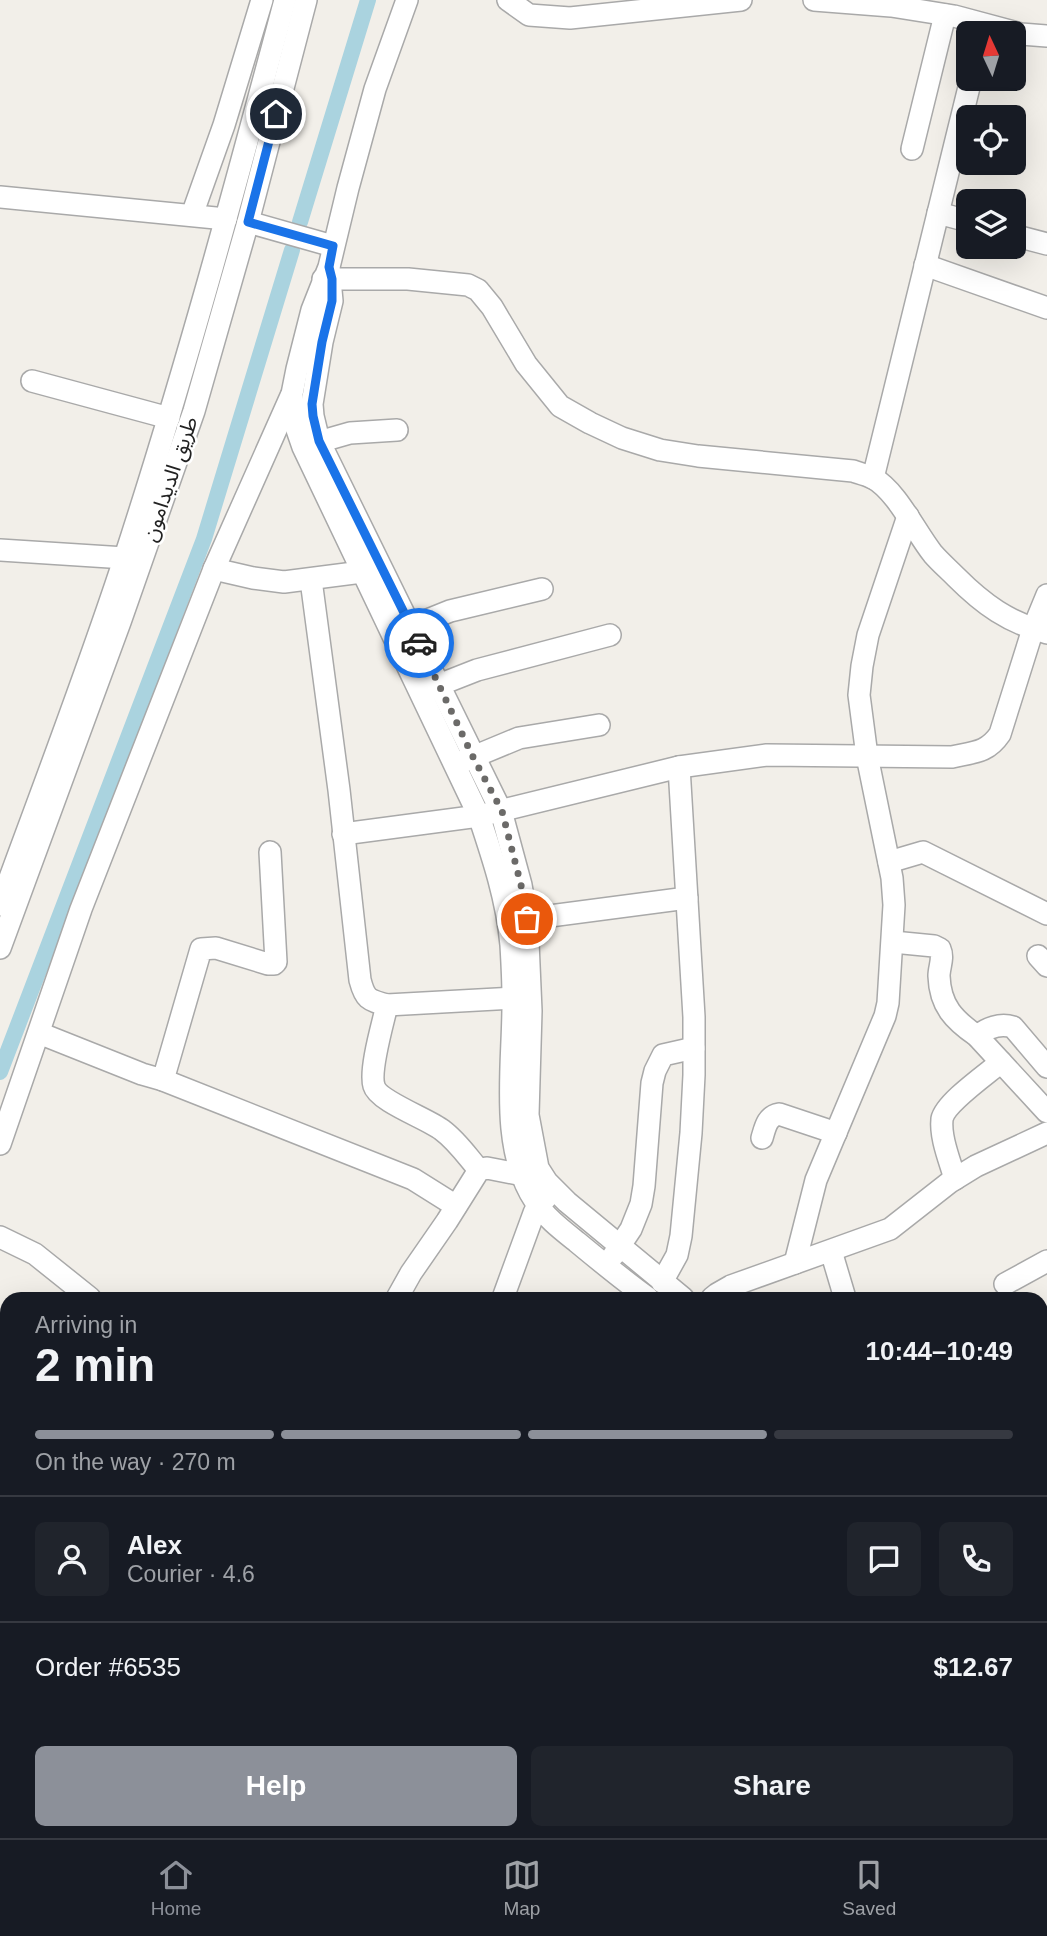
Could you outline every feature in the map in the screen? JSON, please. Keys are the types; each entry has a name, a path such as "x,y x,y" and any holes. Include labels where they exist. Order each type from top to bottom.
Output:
{"street":[{"path":"192,215 224,125 262,0"},
{"path":"0,1144 81,909 214,569 292,394 312,310 328,275 333,246 375,89 407,0"},
{"path":"508,0 529,15 570,18 741,0"},
{"path":"814,0 951,10 970,21"},
{"name":"طريق الديدامون","path":"0,948 112,621 125,558 169,418 226,219 295,1"},
{"name":"طريق الديدامون","path":"0,905 191,418 248,222 295,1"},
{"path":"912,149 951,10"},
{"path":"1026,34 1047,36"},
{"path":"873,478 968,91"},
{"path":"0,197 226,219"},
{"path":"938,213 956,218"},
{"path":"248,222 333,246"},
{"path":"1026,238 1047,244"},
{"path":"925,265 1047,308"},
{"path":"328,275 332,301 312,404 311,444 362,572 402,630"},
{"path":"328,275 431,280 468,285 478,290 492,307 526,364 560,406 622,438 660,450 853,471 873,478 908,516 935,556 981,601 999,613 1040,631"},
{"path":"32,382 169,418"},
{"path":"292,394 294,421 311,444 464,760 498,874 510,944 513,998 511,1112 514,1145 522,1176 538,1205 557,1225 640,1292"},
{"path":"311,444 349,433 397,430"},
{"path":"795,1263 813,1188 885,1016 890,989 894,905 889,862 867,756 859,695 868,635 908,516"},
{"path":"0,550 125,558"},
{"path":"214,569 284,582 362,572"},
{"path":"311,580 364,995 371,1001 387,1005 513,998"},
{"path":"402,630 450,611 542,589"},
{"path":"343,834 480,816 679,767 767,755 952,757 976,752 992,746 1000,734 1040,631 1047,595"},
{"path":"430,689 492,666 610,635"},
{"path":"464,760 519,738 599,724"},
{"path":"464,760 502,811 521,885 527,919 531,1011 528,1115 536,1159 550,1184 675,1292"},
{"path":"662,1282 677,1255 681,1236 691,1133 694,1048 679,767"},
{"path":"163,1080 201,949 216,948 268,964 276,962 270,852"},
{"path":"889,862 923,852 1047,914"},
{"path":"527,919 687,898"},
{"path":"893,942 940,949 943,954 939,977 947,1009 977,1036 1047,1112"},
{"path":"387,1005 373,1072 374,1088 404,1109 442,1129 479,1170"},
{"path":"977,1036 998,1026 1013,1027 1047,1067"},
{"path":"39,1034 413,1179 456,1206"},
{"path":"605,1266 631,1229 641,1204 655,1070 663,1055 694,1048"},
{"path":"955,1179 942,1117 951,1104 1001,1062"},
{"path":"762,1138 768,1120 779,1114 836,1133"},
{"path":"720,1292 890,1229 976,1166 1047,1133"},
{"path":"400,1292 479,1170 487,1168 550,1184"},
{"path":"505,1292 538,1205 550,1184"},
{"path":"0,1237 35,1254 82,1292"},
{"path":"831,1251 843,1292"},
{"path":"1005,1284 1047,1261"}],"waterway":[{"path":"300,222 368,0"},
{"path":"0,1072 204,539 292,250"}],"way so far":[{"path":"419,643 502,811 527,919"}],"route":[{"path":"276,114 248,222 333,246 329,267 333,294 314,386 313,416 319,441 419,643"}]}
